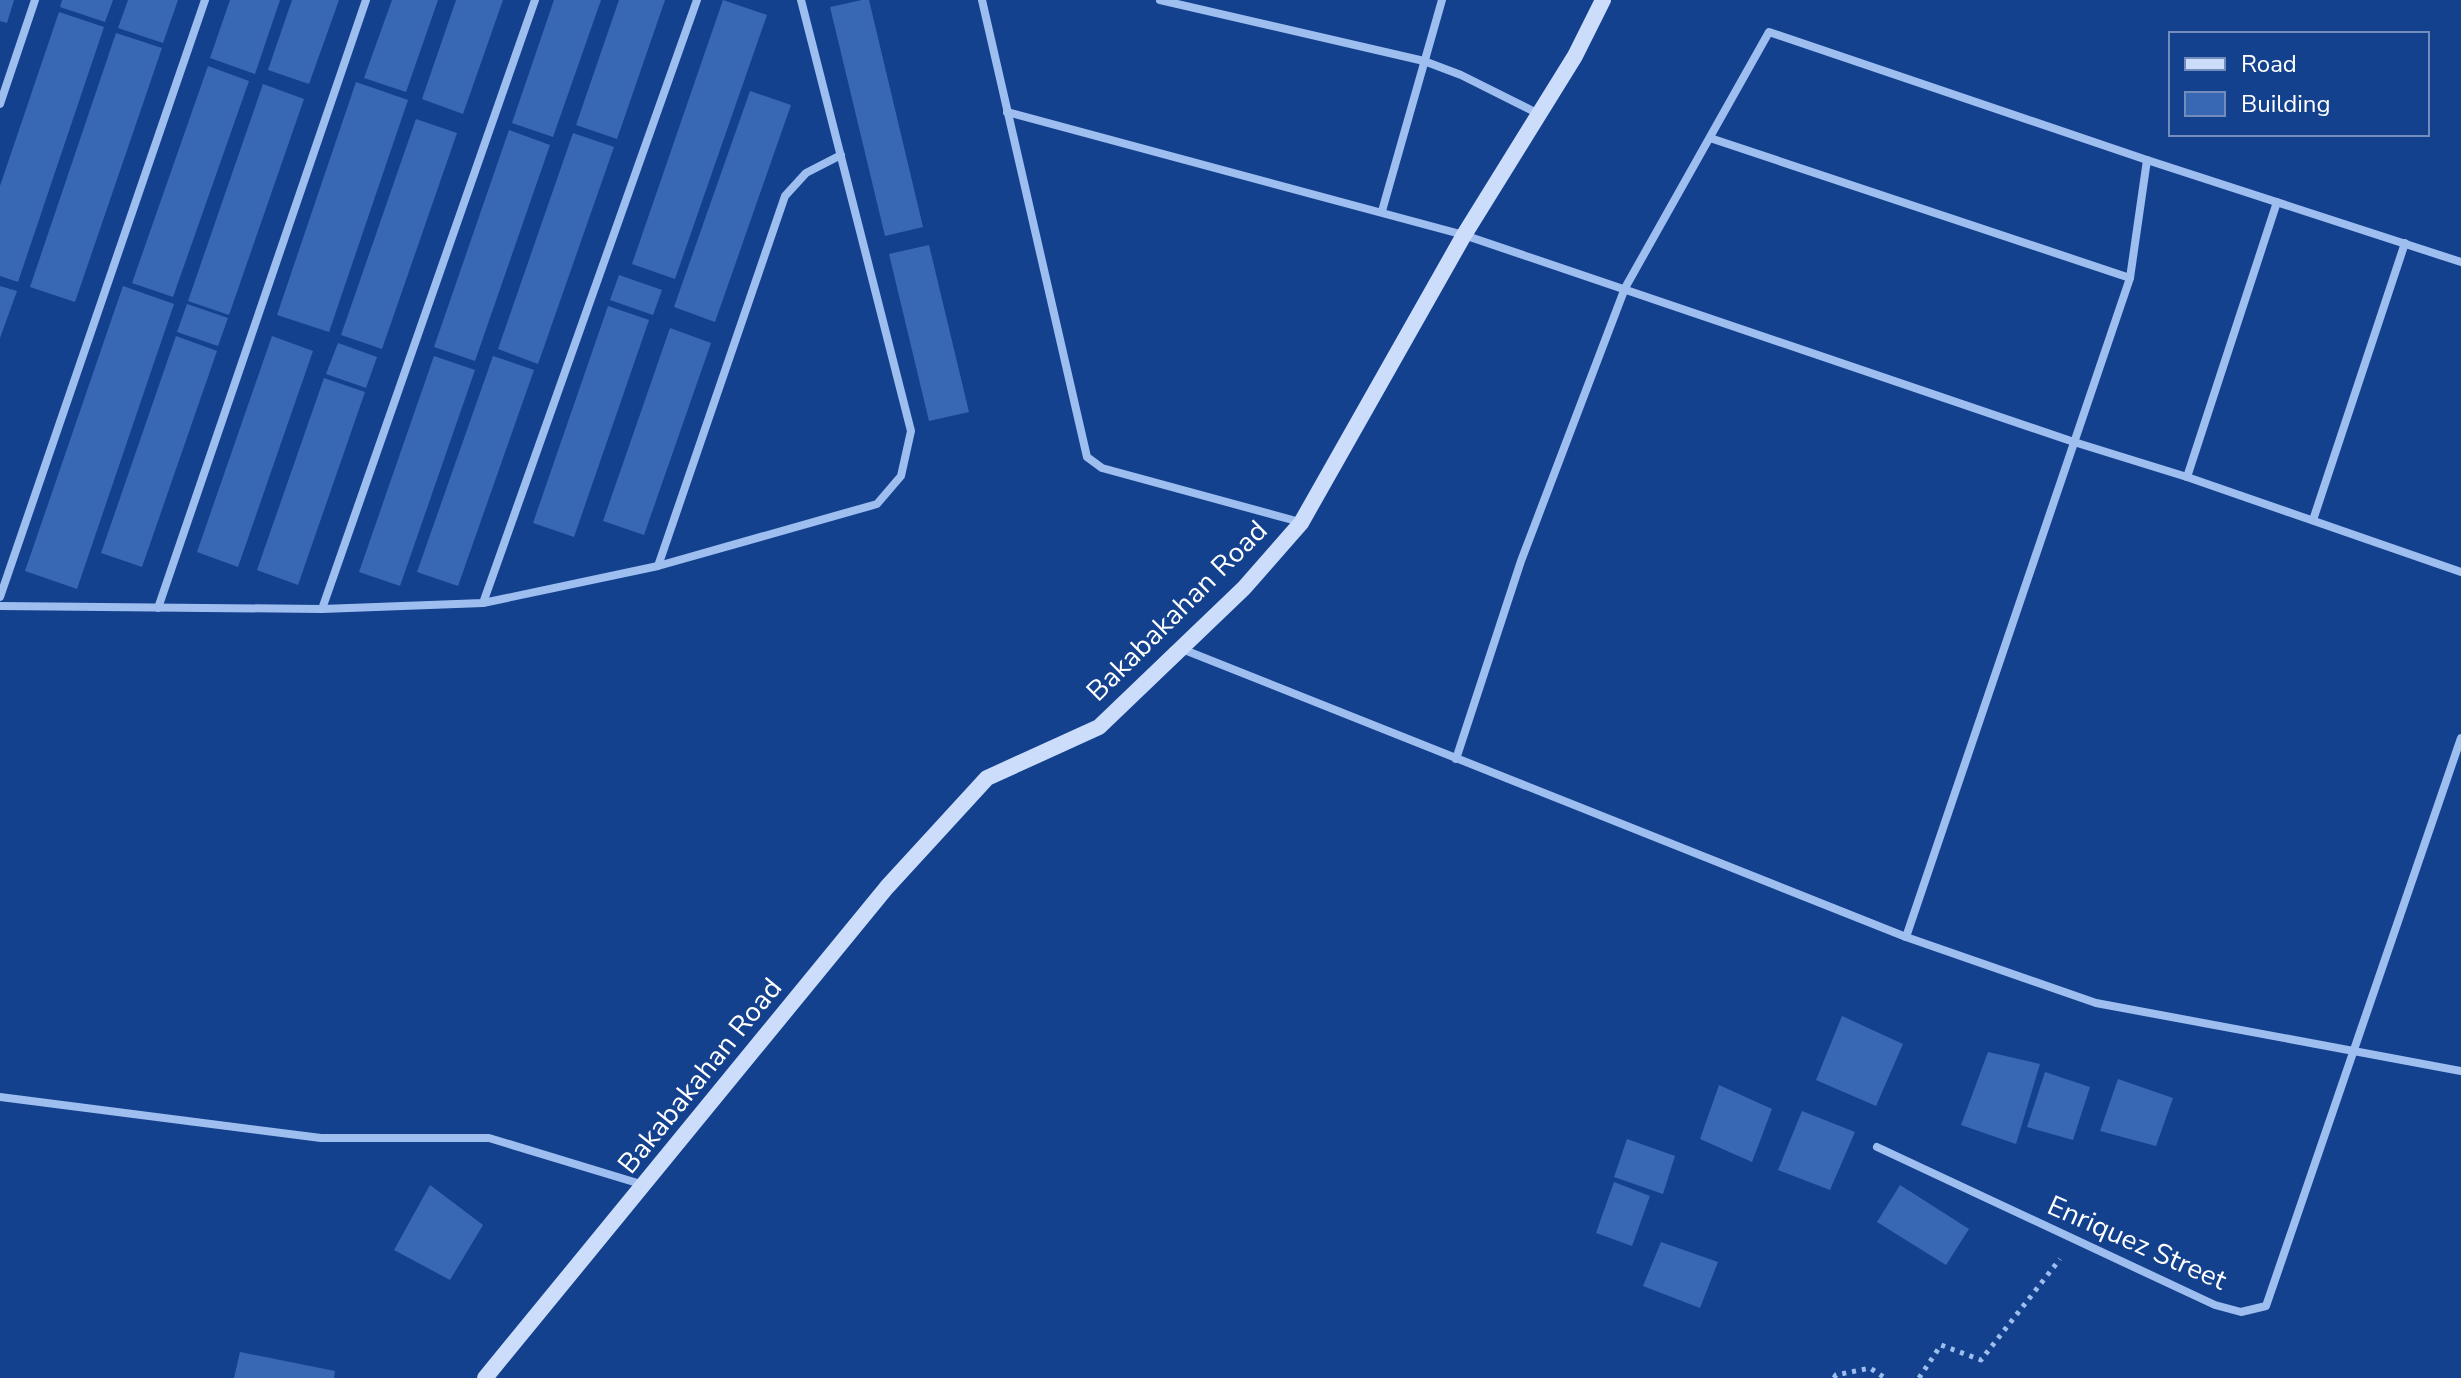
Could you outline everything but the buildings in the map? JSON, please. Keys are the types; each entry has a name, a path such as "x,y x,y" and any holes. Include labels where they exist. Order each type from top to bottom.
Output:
{"street":[{"path":"0,104 35,0"},
{"path":"0,597 205,0"},
{"path":"158,608 366,0"},
{"path":"322,609 535,0"},
{"path":"483,603 697,0"},
{"path":"0,606 322,609 483,603 658,566 877,504 901,476 911,431 801,0"},
{"path":"982,0 1087,457 1102,468 1301,523"},
{"path":"1160,0 1424,61 1461,75 1539,114"},
{"path":"1382,211 1442,0"},
{"name":"Bakabakahan Road","path":"485,1378 887,887 987,778 1099,727 1244,588 1301,523 1464,235 1575,56 1603,0"},
{"path":"1456,759 1521,561 1625,288 1769,32 2461,262"},
{"path":"1007,112 1464,235 2461,572"},
{"path":"1710,138 2130,278"},
{"path":"658,566 785,196 806,173 841,155"},
{"path":"1906,937 2130,278 2147,160"},
{"path":"2187,477 2277,202"},
{"path":"2313,520 2405,243"},
{"path":"1182,649 1906,937 2096,1003 2461,1071"},
{"path":"2355,1049 2461,738"},
{"name":"Enriquez Street","path":"1877,1147 2215,1305 2241,1312 2266,1306 2355,1049"},
{"path":"0,1097 321,1138 489,1138 645,1185"}],"path":[{"path":"1919,1378 1941,1345 1981,1360 2075,1240"},
{"path":"1834,1378 1870,1368 1885,1378"}]}
